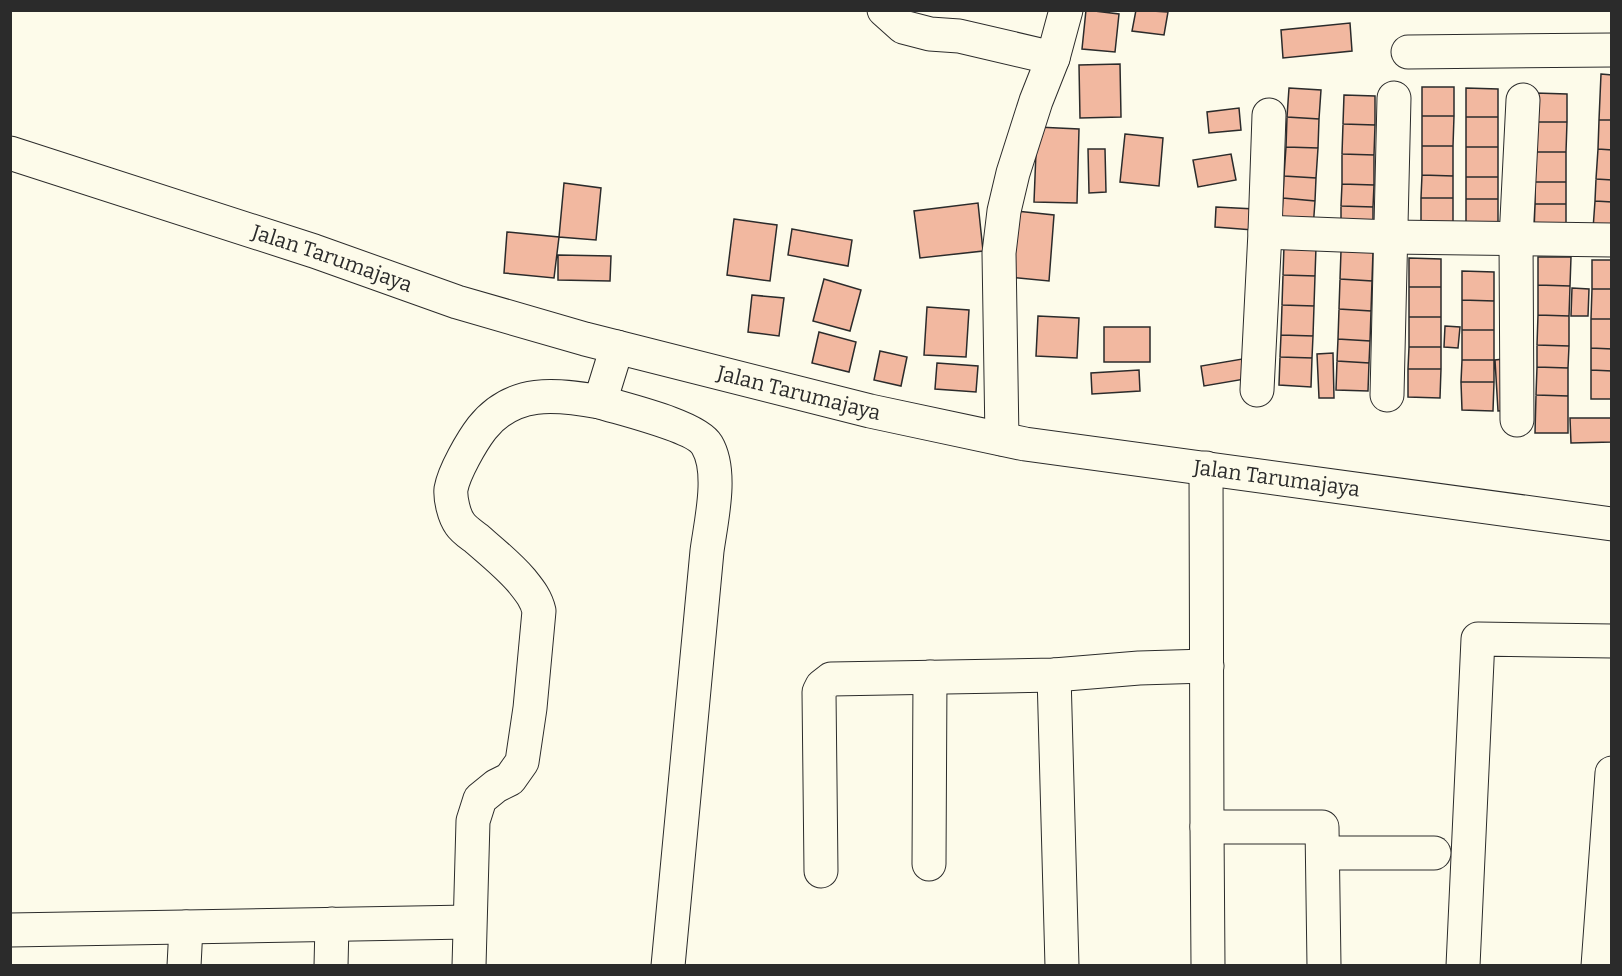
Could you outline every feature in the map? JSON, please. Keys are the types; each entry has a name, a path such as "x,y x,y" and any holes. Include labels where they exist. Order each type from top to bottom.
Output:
{"street":[{"path":"884,10 903,27 930,34 959,36 1053,58"},
{"path":"1002,439 999,253 1004,211 1013,173 1036,101 1053,58 1066,10"},
{"path":"1408,52 1611,50"},
{"path":"1388,395 1394,98"},
{"path":"1517,420 1516,239 1523,100"},
{"path":"1257,390 1269,115"},
{"name":"Jalan Tarumajaya","path":"10,153 314,251 457,302 585,339 870,411 1025,444 1611,524"},
{"path":"1265,232 1391,237 1611,240"},
{"path":"600,402 617,347"},
{"path":"469,966 469,922 476,810 496,786 510,779 522,762 530,708 539,611 537,601 517,575 460,524 454,510 451,489 473,439 488,420 506,405 522,399 568,396 600,402 675,425 699,436 707,445 714,468 714,498 668,966"},
{"path":"1206,468 1208,966"},
{"path":"1463,966 1478,639 1611,641"},
{"path":"821,871 819,692 822,686 831,679 1054,675 1139,668 1207,666"},
{"path":"1054,675 1062,966"},
{"path":"929,864 930,677"},
{"path":"1598,966 1611,773"},
{"path":"1207,828 1322,827 1324,966"},
{"path":"1323,853 1434,853"},
{"path":"10,930 469,922"},
{"path":"331,966 332,924"},
{"path":"184,966 186,927"},
{"path":"1441,966 1448,965"}],"building":[{"path":"1086,10 1119,14 1115,52 1082,49"},
{"path":"1136,10 1168,12 1164,35 1132,31"},
{"path":"1350,23 1352,51 1283,58 1281,30"},
{"path":"1120,64 1121,117 1080,118 1079,65"},
{"path":"1601,74 1612,75 1612,120 1599,120"},
{"path":"1422,87 1454,87 1454,116 1422,116"},
{"path":"1289,88 1321,90 1319,119 1287,117"},
{"path":"1466,88 1498,89 1498,117 1466,117"},
{"path":"1535,93 1567,94 1567,122 1535,122"},
{"path":"1344,95 1375,96 1375,125 1343,124"},
{"path":"1239,108 1241,130 1209,133 1207,112"},
{"path":"1422,116 1454,116 1453,146 1422,146"},
{"path":"1287,117 1319,119 1318,148 1286,147"},
{"path":"1466,117 1498,117 1498,147 1466,147"},
{"path":"1599,120 1612,120 1612,150 1598,149"},
{"path":"1535,122 1567,122 1566,152 1535,152"},
{"path":"1343,124 1375,125 1374,155 1342,154"},
{"path":"1037,127 1079,129 1077,203 1034,202"},
{"path":"1125,134 1163,138 1159,186 1120,182"},
{"path":"1422,146 1453,146 1453,176 1422,175"},
{"path":"1286,147 1318,148 1316,178 1284,176"},
{"path":"1466,147 1498,147 1498,177 1466,177"},
{"path":"1088,149 1105,149 1106,192 1089,193"},
{"path":"1598,149 1612,150 1612,180 1596,179"},
{"path":"1535,152 1566,152 1566,182 1535,182"},
{"path":"1231,154 1236,180 1198,187 1193,160"},
{"path":"1342,154 1374,155 1374,185 1342,184"},
{"path":"1422,175 1453,176 1453,198 1421,198"},
{"path":"1284,176 1316,178 1315,201 1283,198"},
{"path":"1466,177 1498,177 1498,199 1466,199"},
{"path":"1596,179 1612,180 1612,202 1595,201"},
{"path":"1535,182 1566,182 1566,204 1535,204"},
{"path":"564,183 601,188 596,240 559,237"},
{"path":"1342,184 1374,185 1373,207 1341,206"},
{"path":"1283,198 1315,201 1313,229 1281,227"},
{"path":"1421,198 1453,198 1453,226 1421,226"},
{"path":"1466,199 1498,199 1498,228 1466,227"},
{"path":"1595,201 1612,202 1612,231 1593,229"},
{"path":"978,203 983,251 920,258 914,211"},
{"path":"1535,204 1566,204 1566,233 1534,232"},
{"path":"1341,206 1373,207 1373,235 1341,235"},
{"path":"1216,207 1255,209 1253,230 1215,227"},
{"path":"1015,211 1054,215 1049,281 1009,277"},
{"path":"734,219 777,225 770,281 727,275"},
{"path":"792,229 852,240 848,266 788,255"},
{"path":"507,232 559,237 554,278 504,273"},
{"path":"1284,246 1316,247 1315,276 1283,275"},
{"path":"1341,251 1373,252 1372,281 1340,279"},
{"path":"558,255 611,256 610,281 558,280"},
{"path":"1538,257 1571,257 1570,286 1538,285"},
{"path":"1409,258 1441,259 1441,287 1409,287"},
{"path":"1592,260 1612,260 1612,289 1592,289"},
{"path":"1462,271 1494,272 1494,301 1462,300"},
{"path":"1283,275 1315,276 1314,306 1282,305"},
{"path":"824,279 861,290 850,331 813,321"},
{"path":"1340,279 1372,281 1371,311 1339,309"},
{"path":"1538,285 1570,286 1569,316 1538,315"},
{"path":"1409,287 1441,287 1441,317 1409,317"},
{"path":"1572,288 1589,289 1588,316 1571,316"},
{"path":"1592,289 1612,289 1612,319 1591,319"},
{"path":"752,295 784,298 779,336 748,332"},
{"path":"1462,300 1494,301 1494,330 1462,330"},
{"path":"1282,305 1314,306 1313,336 1281,335"},
{"path":"927,307 969,310 966,357 924,355"},
{"path":"1339,309 1371,311 1370,341 1338,339"},
{"path":"1538,315 1569,316 1569,346 1537,345"},
{"path":"1038,316 1079,318 1077,358 1036,356"},
{"path":"1409,317 1441,317 1441,347 1409,347"},
{"path":"1591,319 1612,319 1612,349 1591,348"},
{"path":"1445,326 1460,327 1458,348 1444,347"},
{"path":"1104,327 1150,327 1150,362 1104,362"},
{"path":"1462,330 1494,330 1494,360 1462,360"},
{"path":"819,332 856,342 849,372 812,363"},
{"path":"1281,335 1313,336 1312,358 1280,357"},
{"path":"1338,339 1370,341 1369,363 1337,361"},
{"path":"1537,345 1569,346 1568,368 1537,367"},
{"path":"1409,347 1441,347 1441,369 1408,369"},
{"path":"1591,348 1612,349 1612,371 1591,370"},
{"path":"880,351 907,357 901,386 874,380"},
{"path":"1333,353 1334,398 1319,398 1317,354"},
{"path":"1280,357 1312,358 1311,387 1279,385"},
{"path":"1248,358 1251,378 1204,386 1201,366"},
{"path":"1513,358 1517,410 1498,411 1495,360"},
{"path":"1462,360 1494,360 1494,382 1461,382"},
{"path":"1337,361 1369,363 1368,391 1336,390"},
{"path":"937,363 978,366 976,392 935,389"},
{"path":"1537,367 1568,368 1568,396 1536,395"},
{"path":"1408,369 1441,369 1440,398 1408,397"},
{"path":"1139,370 1140,391 1092,394 1091,373"},
{"path":"1591,370 1612,371 1612,399 1591,399"},
{"path":"1461,382 1494,382 1493,411 1462,410"},
{"path":"1536,395 1568,396 1568,433 1535,433"},
{"path":"1570,418 1612,418 1612,442 1571,443"}]}
